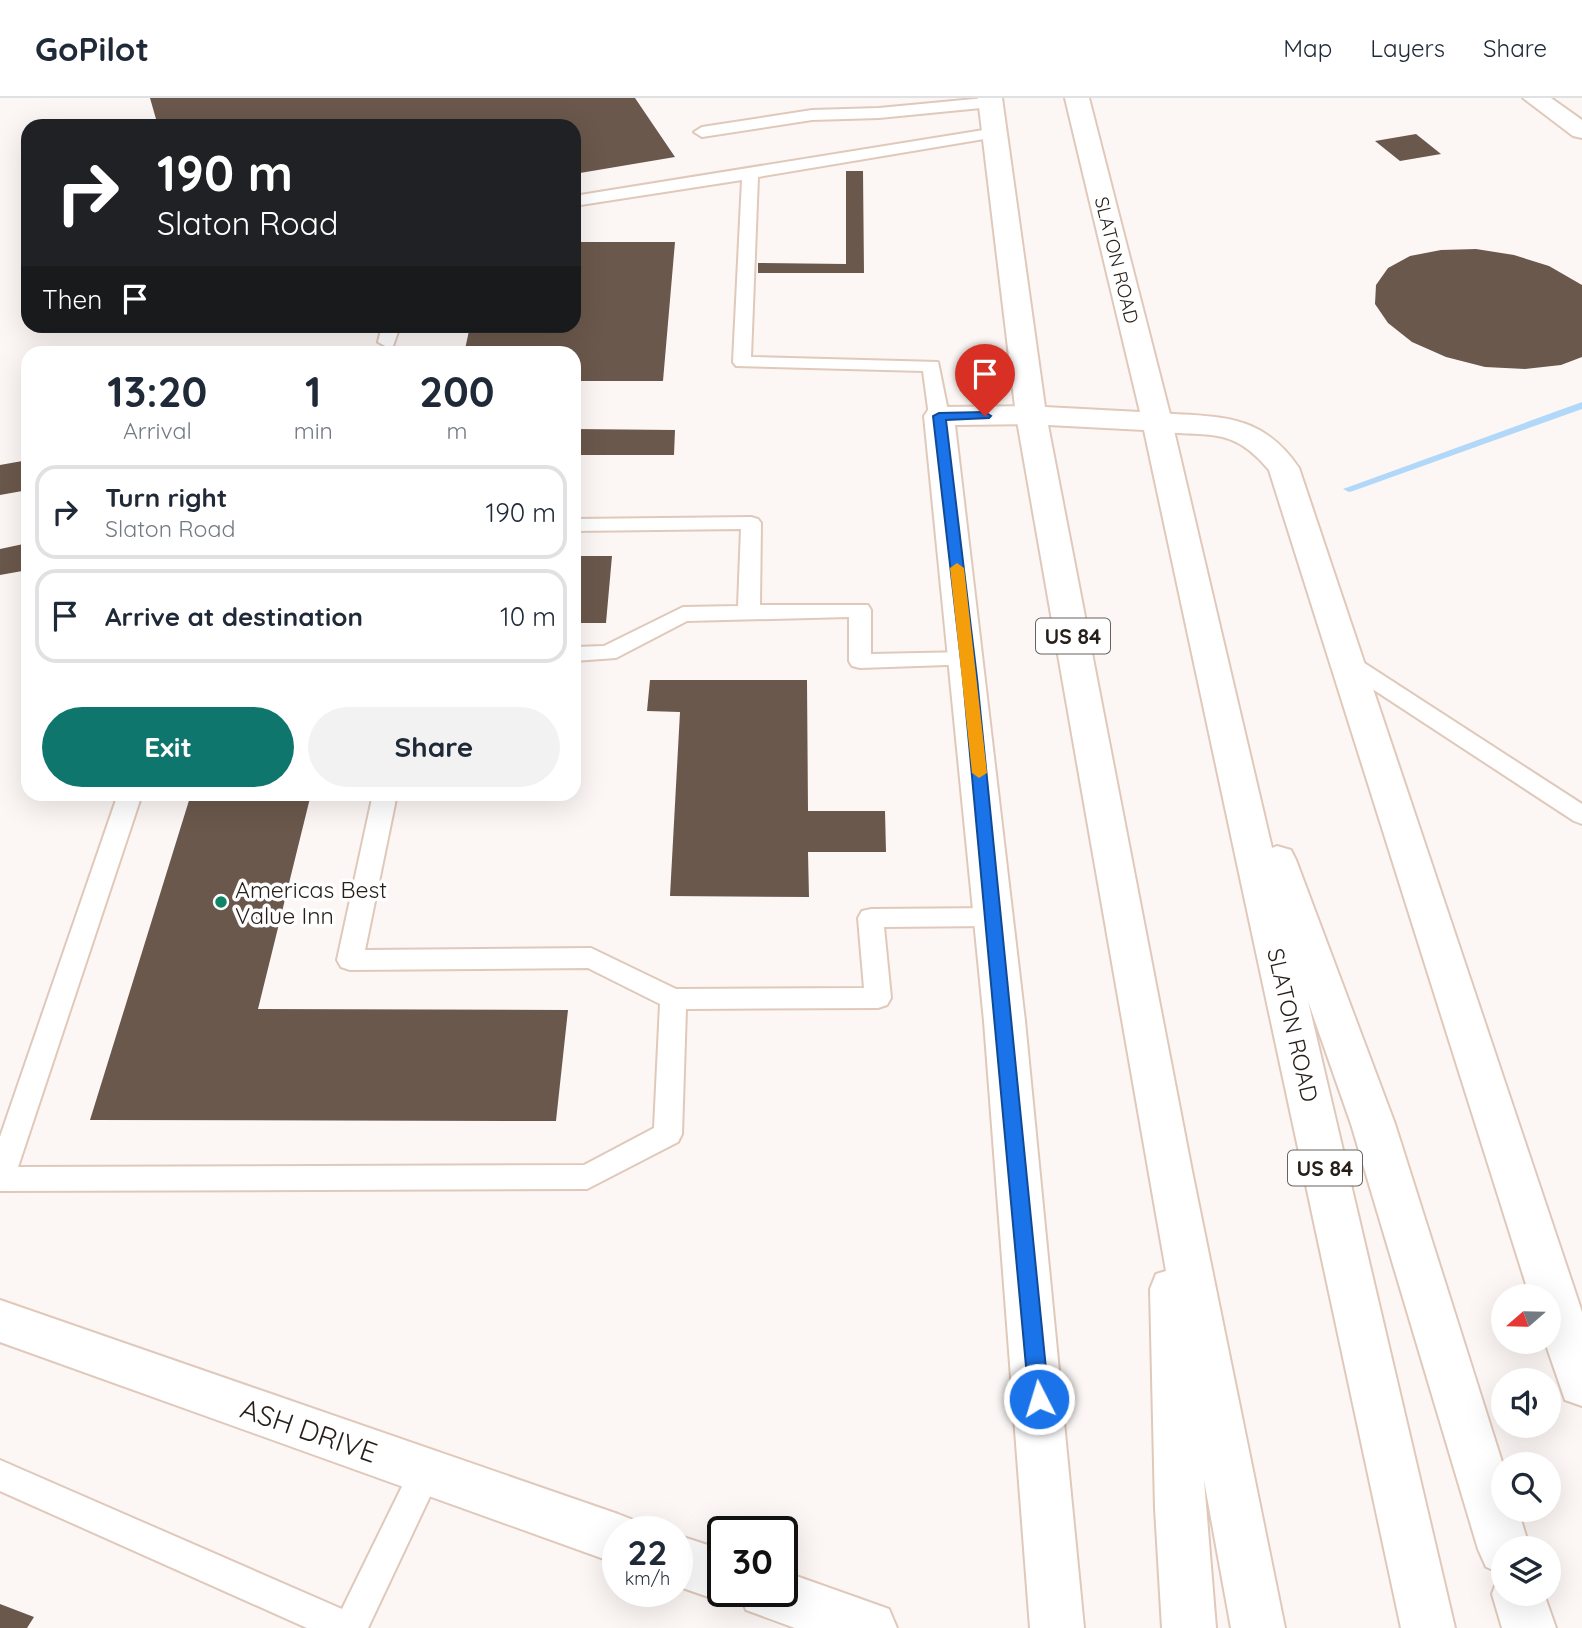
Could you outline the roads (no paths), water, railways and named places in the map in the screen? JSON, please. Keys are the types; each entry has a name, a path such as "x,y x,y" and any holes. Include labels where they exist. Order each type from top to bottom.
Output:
{"main road":[{"name":"SLATON ROAD","path":"1077,98 1157,422 1428,1628"},
{"path":"1535,98 1582,131"},
{"name":"US 84","path":"992,111 1031,415 1170,1171 1258,1628"},
{"path":"1057,1628 1037,1374 968,659 939,416 1031,415 1226,426 1263,443 1284,468 1582,1384"},
{"path":"1222,708 1373,1124 1500,1536"},
{"path":"1170,1171 1180,1508 1189,1628"},
{"name":"ASH DRIVE","path":"0,1321 602,1533"},
{"path":"798,1603 870,1628"},
{"path":"1522,1606 1529,1628"}],"lane":[{"path":"702,132 812,115 992,111"},
{"path":"581,200 686,186 857,154 992,111"},
{"path":"750,174 742,362 931,366 939,416"},
{"path":"581,525 751,523 749,612"},
{"path":"581,654 608,653 683,614 860,610 860,661 968,659"},
{"path":"1347,662 1582,815"},
{"path":"128,801 0,1178 587,1177 668,1133 673,999"},
{"path":"383,801 349,960 591,958 673,999 878,998 871,918 993,917"},
{"path":"0,1475 348,1628 426,1471"}],"waterway":[{"path":"1349,489 1582,405"}],"place":[{"name":"Americas Best Value Inn","path":"221,902"}]}
